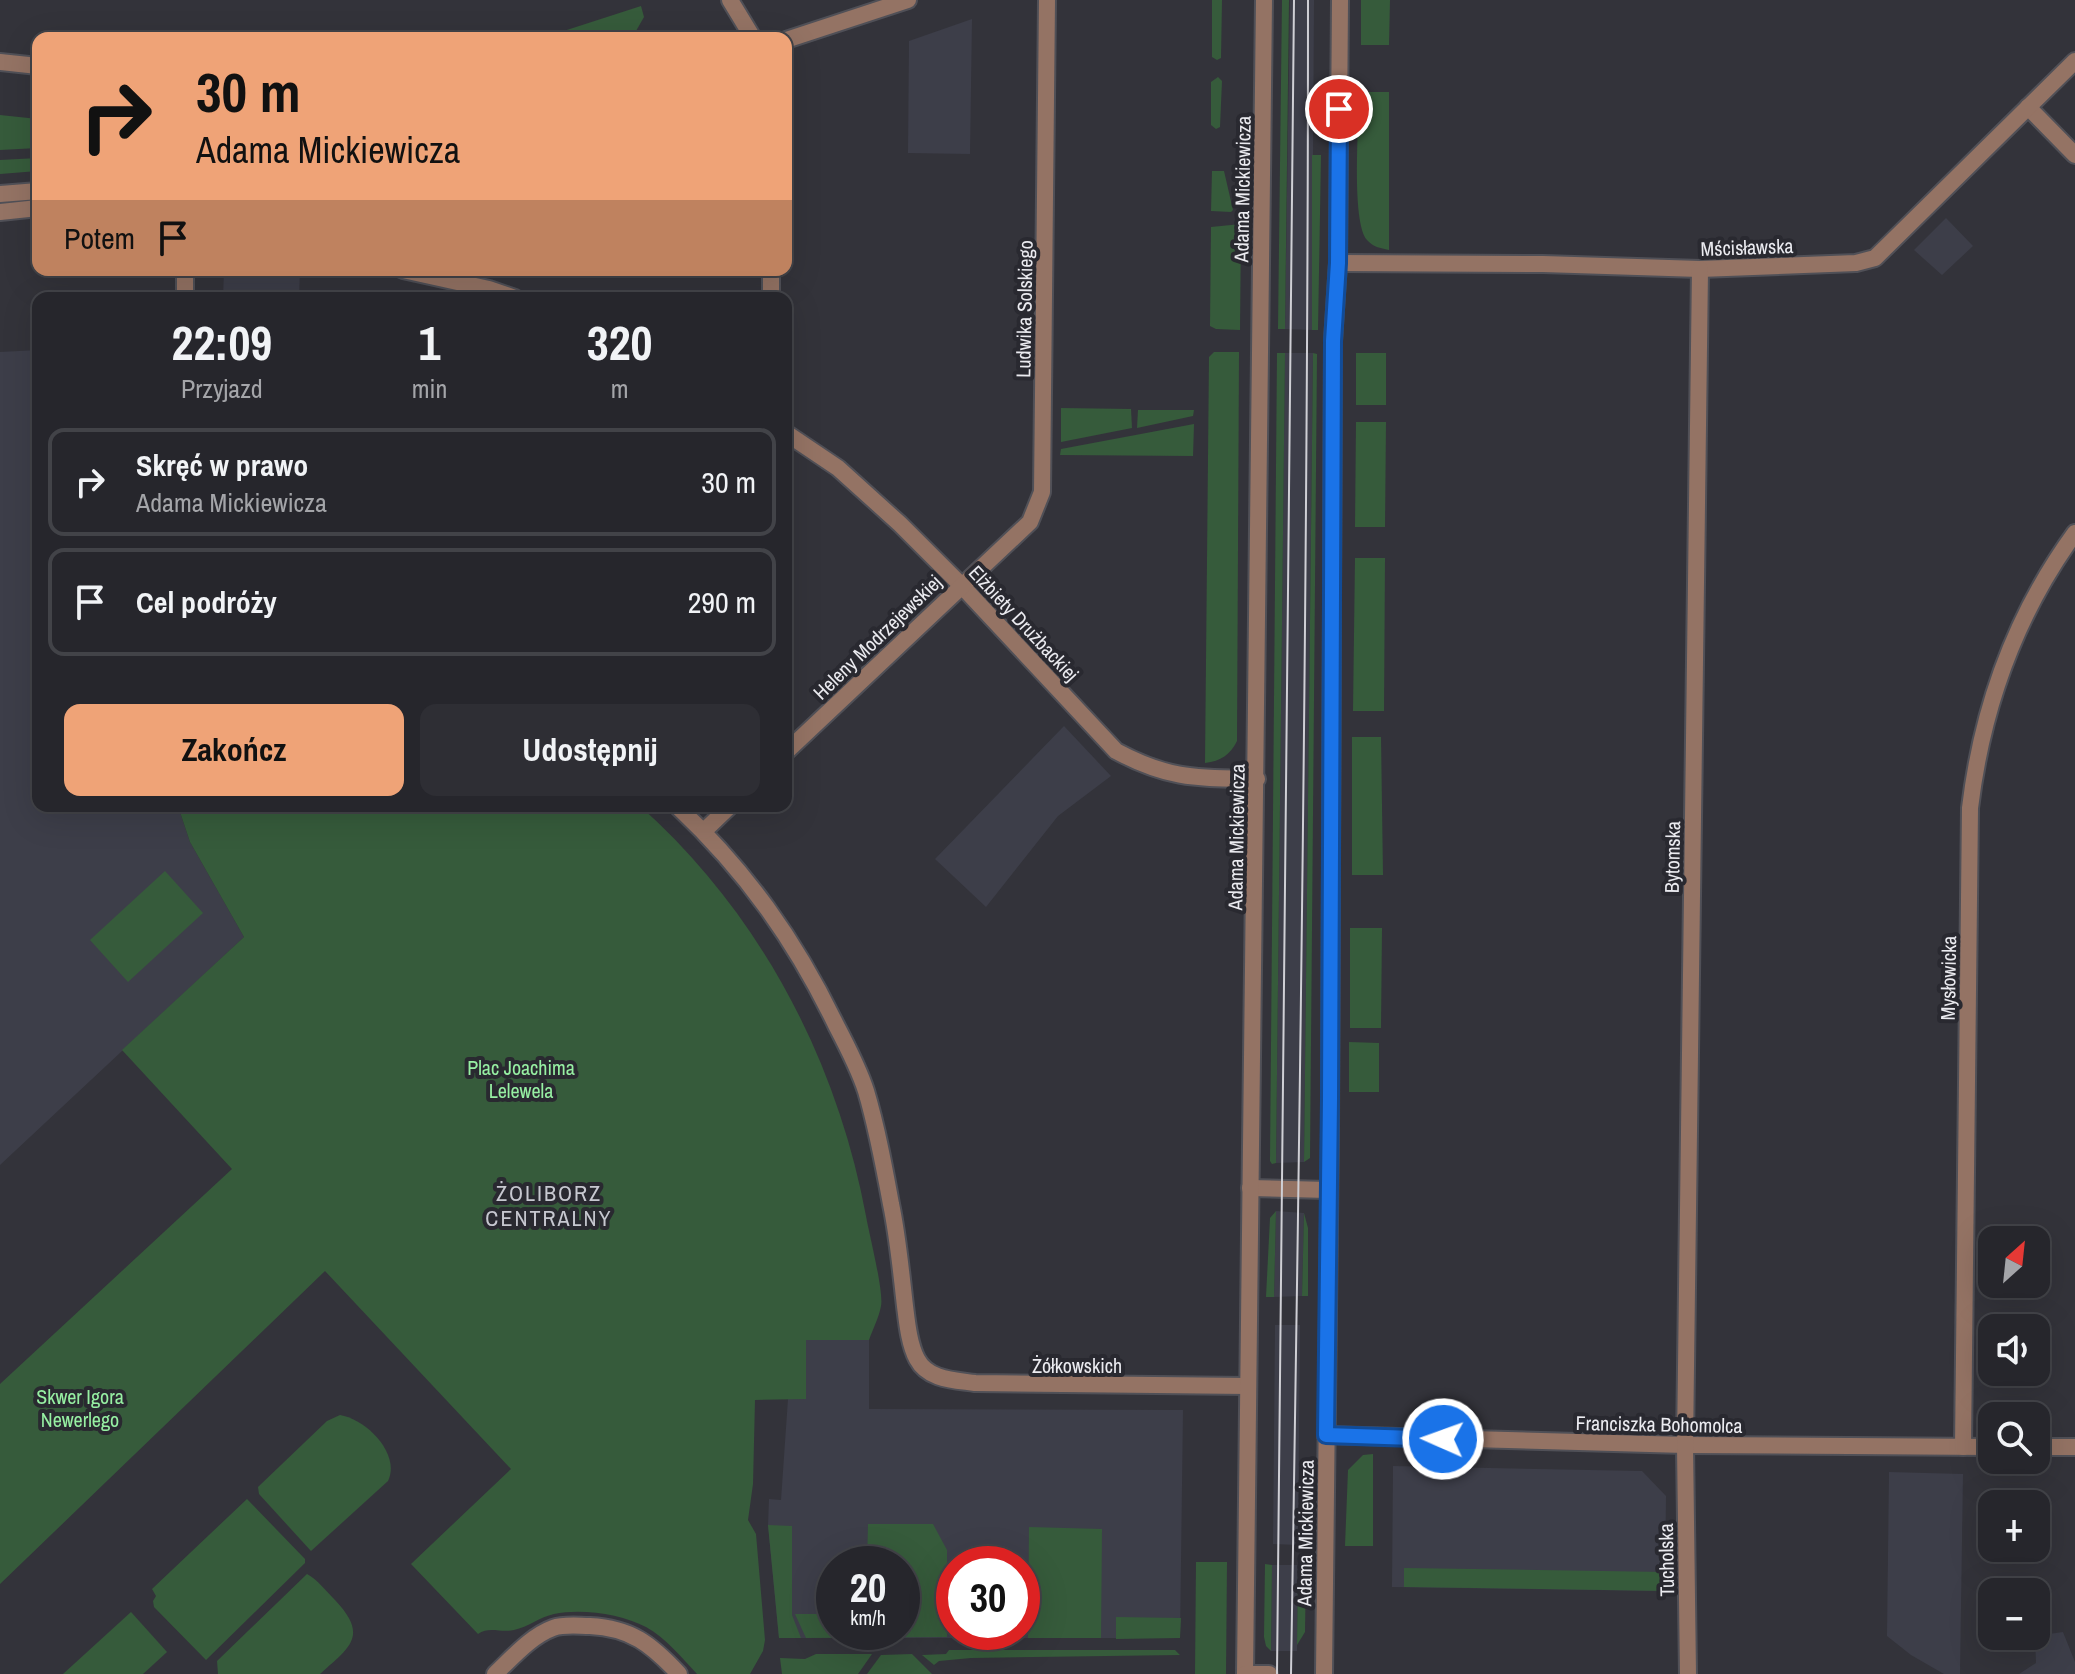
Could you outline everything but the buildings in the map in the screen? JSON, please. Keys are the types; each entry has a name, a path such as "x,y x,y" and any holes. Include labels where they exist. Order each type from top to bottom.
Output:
{"street":[{"path":"730,0 749,32"},
{"path":"792,38 908,0"},
{"name":"Ludwika Solskiego","path":"961,585 1030,522 1042,492 1047,0"},
{"name":"Adama Mickiewicza","path":"1245,1674 1264,0"},
{"name":"Adama Mickiewicza","path":"1324,1674 1333,341 1338,263 1340,0"},
{"name":"Mścisławska","path":"1338,263 1700,269 1856,263 1875,258 2075,61"},
{"path":"0,62 32,65"},
{"path":"2028,107 2075,155"},
{"path":"0,194 32,191"},
{"path":"0,212 32,209"},
{"name":"Bytomska","path":"1685,1445 1700,269"},
{"path":"430,276 498,292"},
{"name":"Elżbiety Drużbackiej","path":"792,437 838,468 900,524 1116,751 1145,767 1174,776 1257,779"},
{"name":"Mysłowicka","path":"1963,1447 1970,808 1973,783 1978,750 2006,656 2052,567 2075,533"},
{"name":"Heleny Modrzejewskiej","path":"792,746 961,585"},
{"path":"683,812 704,831 724,812"},
{"name":"Żółkowskich","path":"704,831 769,908 819,991 865,1090 892,1207 906,1316 916,1357 924,1370 944,1379 975,1383 1248,1386"},
{"path":"1250,1188 1328,1190"},
{"name":"Franciszka Bohomolca","path":"1326,1435 1685,1445 1978,1447"},
{"name":"Tucholska","path":"1685,1445 1688,1674"},
{"path":"2050,1447 2075,1447"},
{"path":"495,1674 540,1635 555,1627 605,1627 636,1635 659,1652 679,1674"},
{"path":"1245,1674 1269,1674"}],"shaded area":[{"path":"1290,0 1314,0 1312,330 1285,329"},
{"path":"972,19 970,154 908,153 909,41"},
{"path":"1946,218 1973,246 1942,275 1914,250"},
{"path":"224,276 300,276 299,292 223,292"},
{"path":"32,350 32,812 180,812 190,842 244,937 0,1165 0,352"},
{"path":"1285,353 1313,353 1304,1162 1276,1163"},
{"path":"1064,726 1111,776 1058,816 986,907 935,859"},
{"path":"1276,1211 1304,1213 1302,1296 1274,1297"},
{"path":"1275,1325 1300,1325 1298,1545 1273,1544"},
{"path":"806,1340 869,1340 869,1409 1183,1410 1180,1638 1040,1638 1040,1546 936,1546 936,1638 920,1638 920,1546 816,1546 816,1638 779,1638 768,1525 769,1499 781,1500 788,1399 806,1398"},
{"path":"1393,1466 1642,1471 1666,1496 1665,1591 1392,1587"},
{"path":"1889,1472 1963,1474 1960,1674 1944,1674 1911,1655 1887,1636"},
{"path":"1272,1565 1298,1565 1297,1651 1271,1651"},
{"path":"2063,1632 2075,1662 2075,1674 2019,1674 2036,1663 2036,1650 2050,1650 2050,1634"}],"green space":[{"path":"1212,0 1222,0 1221,58 1217,60 1212,57"},
{"path":"1282,0 1289,0 1285,329 1278,329"},
{"path":"1361,0 1390,0 1389,45 1361,45"},
{"path":"641,6 644,17 635,32 561,32"},
{"path":"1218,77 1222,81 1220,127 1216,129 1211,125 1211,82"},
{"path":"1359,92 1389,92 1389,250 1372,244 1362,229 1357,192"},
{"path":"0,115 32,118 32,148 0,150"},
{"path":"1312,155 1321,155 1318,330 1312,330"},
{"path":"32,158 32,171 0,174 0,160"},
{"path":"1212,171 1224,171 1231,212 1211,211"},
{"path":"1241,224 1240,330 1216,329 1210,326 1211,227"},
{"path":"1214,352 1239,352 1237,741 1224,756 1205,763 1209,357"},
{"path":"1277,353 1285,353 1276,1163 1272,1164 1270,1161"},
{"path":"1313,353 1317,354 1310,1158 1304,1162"},
{"path":"1356,353 1386,353 1386,405 1356,405"},
{"path":"1061,408 1131,409 1132,428 1061,442"},
{"path":"1138,410 1194,410 1193,416 1137,428"},
{"path":"1356,422 1386,422 1385,527 1355,527"},
{"path":"1194,424 1193,456 1060,455 1061,449"},
{"path":"1355,558 1385,558 1384,711 1353,711"},
{"path":"1352,737 1381,737 1383,875 1352,875"},
{"name":"Plac Joachima Lelewela","path":"180,812 646,812 722,893 757,942 813,1046 835,1101 853,1158 876,1262 881,1306 869,1340 806,1340 806,1399 755,1400 753,1484 748,1520 756,1534 765,1640 763,1651 750,1674 697,1674 653,1632 636,1622 601,1613 554,1614 514,1630 486,1630 478,1634 411,1564 511,1469 325,1271 0,1584 0,1384 232,1169 122,1050 244,937 190,842"},
{"path":"165,871 203,913 128,982 90,940"},
{"path":"1350,928 1382,928 1381,1028 1350,1028"},
{"path":"1349,1042 1379,1043 1379,1092 1349,1092"},
{"path":"1276,1211 1274,1297 1266,1297 1270,1218"},
{"path":"1304,1213 1308,1228 1308,1296 1302,1296"},
{"path":"340,1415 360,1423 379,1439 390,1460 391,1471 388,1481 311,1551 259,1494 258,1487 327,1421"},
{"path":"1373,1454 1373,1546 1345,1546 1348,1470 1363,1455"},
{"path":"247,1499 305,1559 305,1563 206,1660 154,1607 156,1596 152,1589"},
{"path":"868,1524 933,1524 945,1546 936,1546 936,1637 920,1637 920,1546 867,1546"},
{"path":"768,1525 792,1526 792,1615 801,1638 779,1638"},
{"path":"1029,1527 1102,1529 1101,1638 1040,1638 1040,1546 1029,1546"},
{"path":"1196,1562 1227,1562 1226,1674 1195,1674"},
{"path":"1265,1564 1272,1565 1271,1651 1264,1637"},
{"path":"1298,1565 1306,1565 1305,1632 1297,1645"},
{"path":"1404,1568 1665,1572 1665,1591 1404,1587"},
{"path":"307,1574 335,1600 351,1623 352,1640 340,1656 320,1674 218,1674 217,1661"},
{"path":"131,1612 167,1652 143,1674 63,1674"},
{"path":"795,1614 816,1614 816,1638 806,1638"},
{"path":"1116,1617 1181,1618 1180,1638 1116,1639"},
{"path":"949,1650 1175,1650 1180,1655 971,1658 939,1661 934,1665 922,1655 946,1654"},
{"path":"816,1654 872,1654 858,1674 782,1674 780,1658 805,1659"},
{"path":"912,1654 932,1674 867,1674 881,1655"}],"tram line":[{"path":"1277,1674 1294,0"},
{"path":"1291,1674 1303,837 1308,0"}],"district":[{"name":"ŻOLIBORZ CENTRALNY","path":"549,1206"}],"route":[{"path":"1339,109 1338,263 1333,341 1326,1435 1443,1439"}],"park label":[{"name":"Skwer Igora Newerlego","path":"80,1408"}]}
